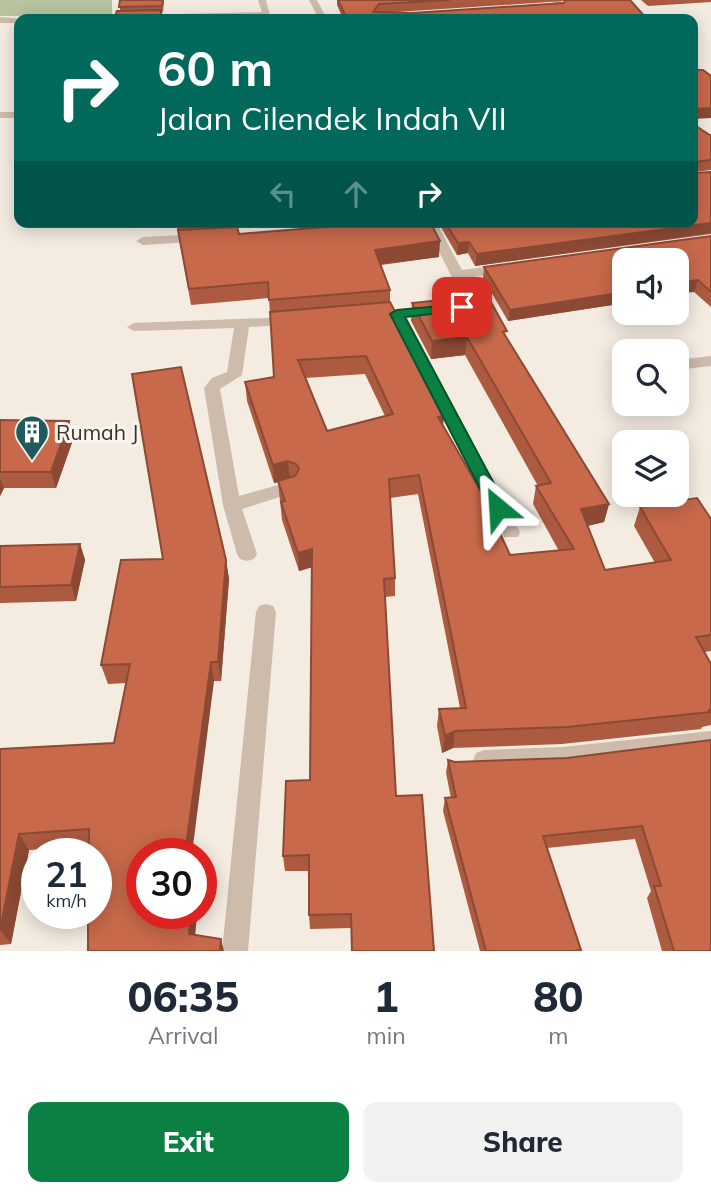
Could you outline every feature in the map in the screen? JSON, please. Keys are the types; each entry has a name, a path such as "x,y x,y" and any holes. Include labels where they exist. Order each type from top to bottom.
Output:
{"street":[{"path":"358,317 462,307 469,297 428,228"},
{"path":"144,241 212,237"},
{"path":"457,275 524,266"},
{"path":"397,314 511,533"},
{"path":"134,327 242,325 307,320"},
{"path":"242,325 234,375 218,382 212,388 232,505 247,554"},
{"path":"689,363 711,360"},
{"path":"232,505 289,488"},
{"path":"235,951 266,611"},
{"path":"466,762 562,758 711,741"}],"green space":[{"path":"0,0 112,0 112,14 0,16"}],"building":[{"path":"120,0 163,0 162,6 119,7"},
{"path":"338,0 450,0 379,4 373,12 412,13 564,3 565,0 630,0 643,14 345,14"},
{"path":"161,10 161,14 116,14 117,11"},
{"path":"698,70 711,76 711,108 698,109"},
{"path":"698,127 711,136 711,160 698,162"},
{"path":"711,172 711,223 698,225 698,173"},
{"path":"237,228 239,234 313,228 433,228 440,241 375,250 390,290 269,300 268,282 189,289 178,230"},
{"path":"449,228 673,228 477,254 469,242 458,243"},
{"path":"711,236 711,292 698,280 689,281 689,248 623,248"},
{"path":"612,250 612,294 510,310 484,267"},
{"path":"487,295 507,331 503,332 609,504 581,509 605,570 671,560 640,507 689,507 689,499 697,498 711,519 711,635 696,637 711,664 711,709 710,712 567,727 455,731 445,736 439,709 466,708 419,475 389,479 395,578 384,579 396,796 422,795 434,951 352,951 351,914 309,915 309,855 283,856 286,781 310,780 312,549 298,553 281,502 285,501 278,481 295,476 299,469 296,464 288,461 273,465 245,382 274,377 270,312 390,302 412,344 406,344 444,416 438,417 480,490 510,555 574,549 536,486 551,483 467,337 432,341 412,303","holes":["366,356 393,414 327,431 298,360"]},
{"path":"181,367 226,560 218,662 211,662 187,838 126,838 126,929 190,929 189,934 221,939 220,951 88,951 88,929 112,929 112,838 89,838 89,829 19,834 0,930 0,749 114,743 130,664 101,665 121,560 163,559 132,374"},
{"name":"Rumah J","path":"0,420 69,421 51,472 0,472"},
{"path":"80,544 71,585 0,587 0,546"},
{"path":"711,740 711,951 674,951 654,886 661,886 642,826 543,836 581,950 486,951 445,798 456,797 448,760 455,762 567,758"}],"place":[{"name":"Rumah J","path":"32,462"}],"route":[{"path":"462,307 397,314 498,508"}]}
